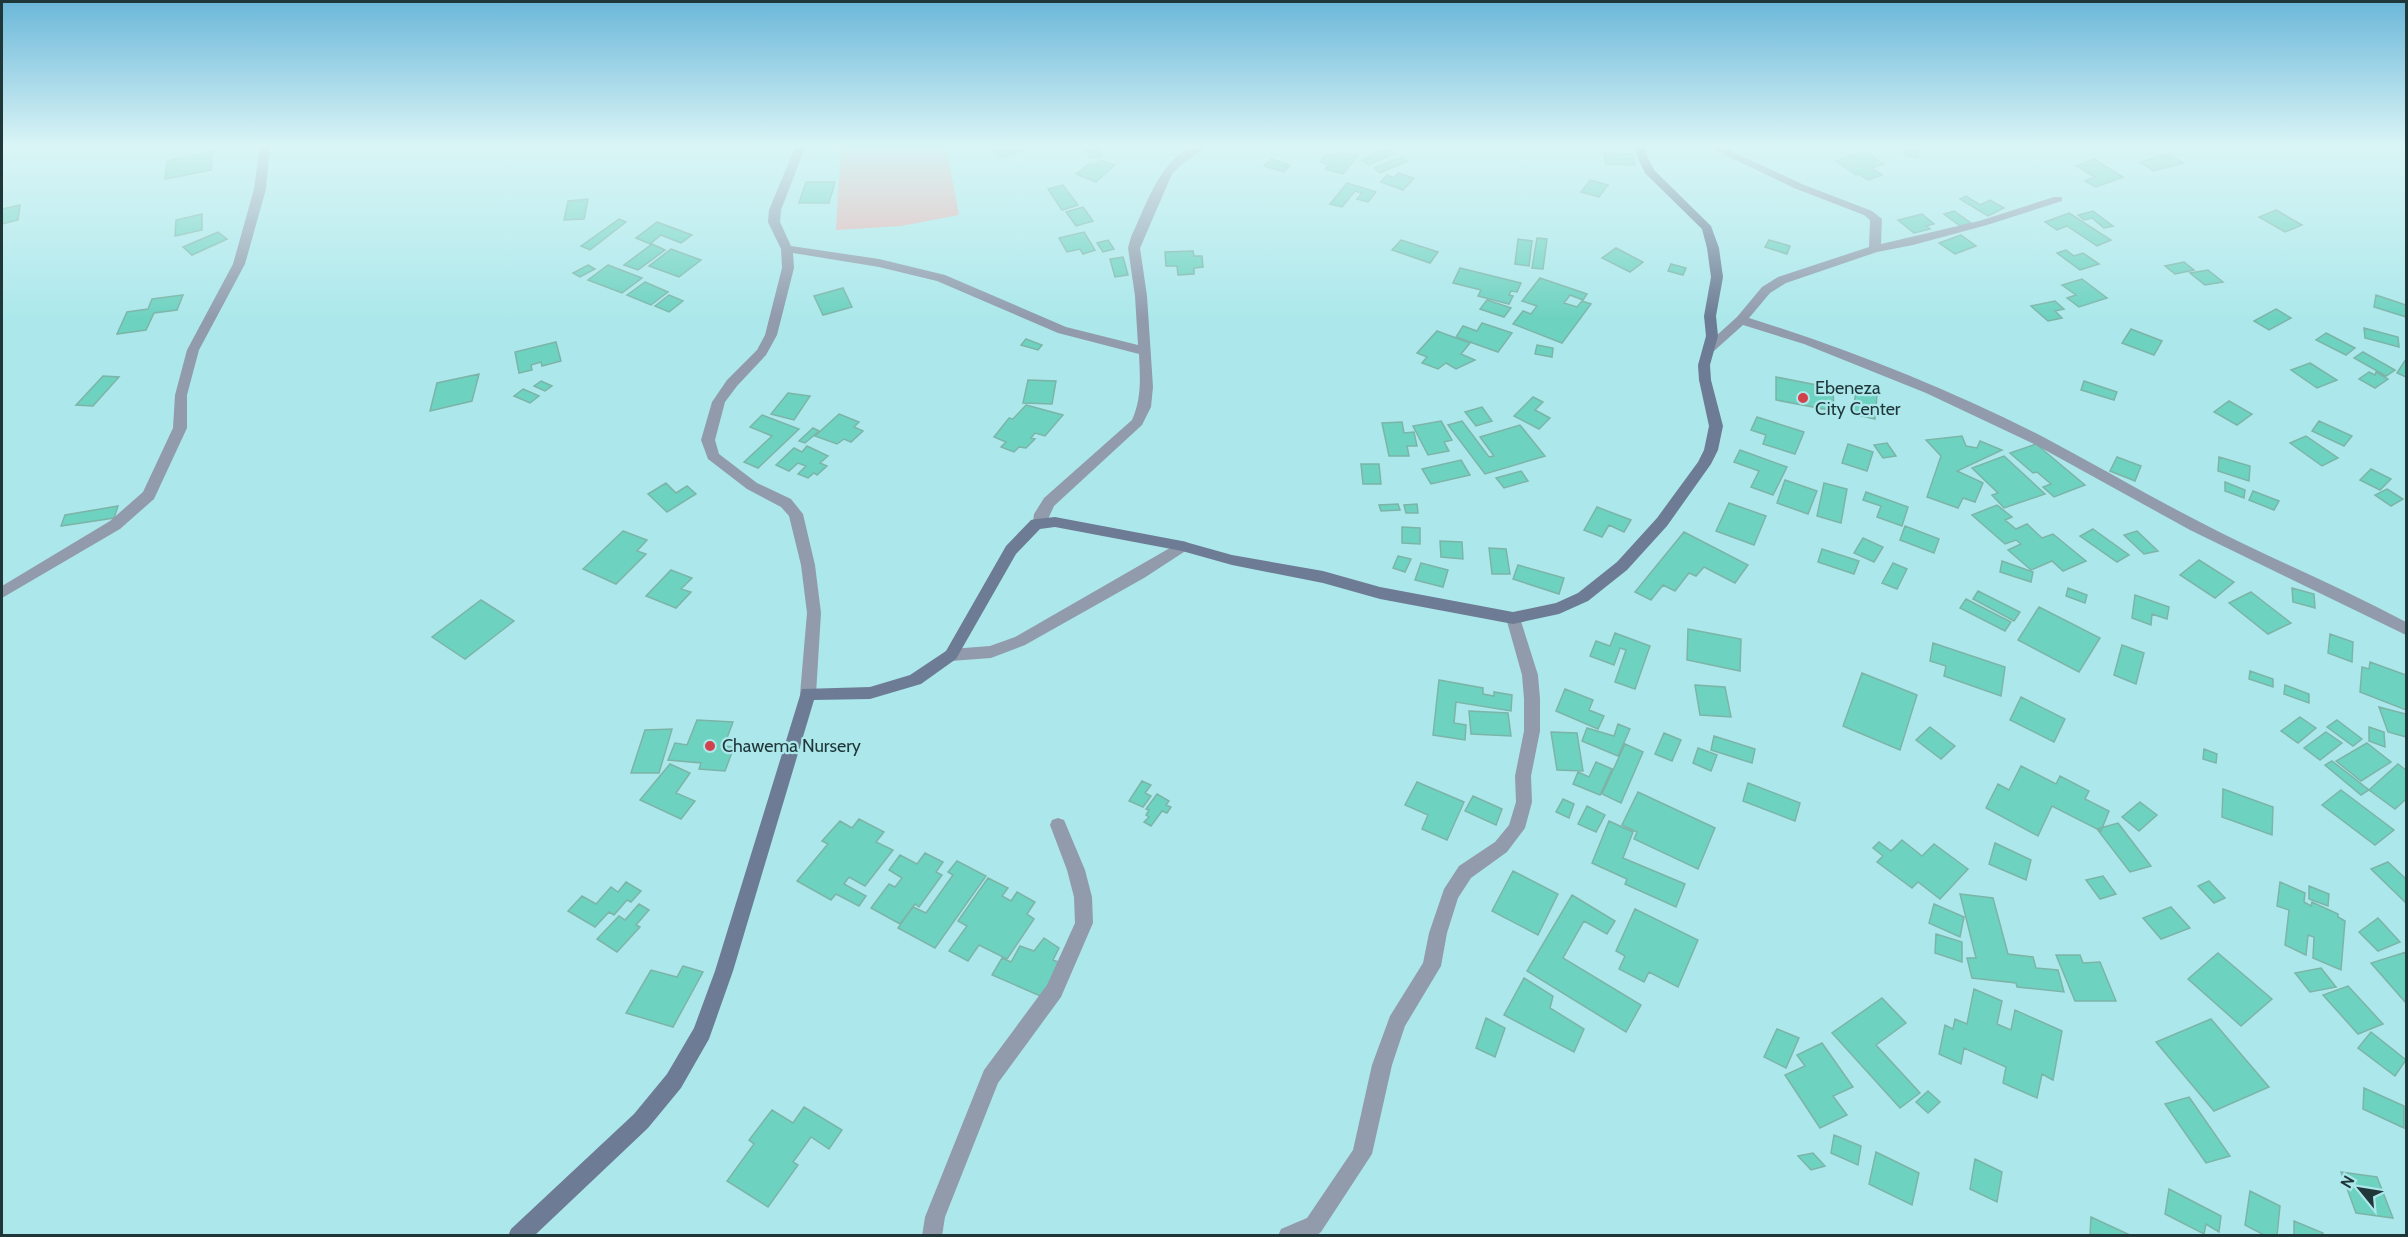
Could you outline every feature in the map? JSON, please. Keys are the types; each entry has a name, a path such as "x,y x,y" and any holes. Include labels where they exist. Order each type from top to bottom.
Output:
{"street":[{"path":"2,593 115,525 149,495 180,428 182,395 193,350 239,264 256,203"},
{"path":"518,1236 640,1121 674,1081 702,1033 724,971 808,694 814,613 808,564 796,514 786,503 752,486 713,456 708,440 719,402 732,383 762,352 771,335 788,268 788,249 774,222 778,203"},
{"path":"1040,522 1041,514 1049,502 1137,422 1144,407 1147,387 1139,274 1134,248 1153,203"},
{"path":"808,694 870,693 915,680 951,655 1011,550 1030,527 1040,522 1055,522 1182,546 1232,560 1323,577 1380,593 1513,618 1559,608 1583,597 1622,566 1662,522 1704,464 1711,450 1716,426 1705,380 1704,364 1712,336 1710,316 1717,277 1713,248 1707,228 1681,203"},
{"path":"1841,203 1868,213 1876,219 1875,249"},
{"path":"1710,348 1741,320 1766,290 1782,280 1875,249 1983,224 2047,203"},
{"path":"788,249 879,263 941,278 1062,330 1144,351"},
{"path":"1741,320 1808,341 1930,390 2041,442 2195,526 2344,596 2406,629"},
{"path":"951,655 991,652 1020,641 1139,574 1182,546"},
{"path":"1288,1236 1298,1234 1314,1225 1362,1154 1382,1065 1397,1022 1432,966 1438,933 1450,896 1466,872 1501,847 1517,828 1524,802 1523,776 1532,731 1532,699 1530,675 1513,618"},
{"path":"932,1236 935,1217 992,1077 1054,991 1084,923 1083,897 1058,825"}],"shaded area":[{"path":"838,203 957,203 959,215 901,226 836,230"}],"building":[{"path":"568,203 587,203 584,219 564,220"},
{"path":"1057,203 1076,203 1078,205 1062,210"},
{"path":"1331,203 1345,203 1342,207"},
{"path":"1966,203 1980,205 1995,203 2004,208 1988,216"},
{"path":"20,205 18,220 2,224 2,209"},
{"path":"1083,207 1093,221 1076,226 1066,212"},
{"path":"2276,210 2302,225 2285,232 2259,217"},
{"path":"1954,211 1971,223 1960,226 1944,214"},
{"path":"2093,211 2113,226 2104,228 2092,218 2084,220 2078,215"},
{"path":"2069,213 2111,240 2097,246 2067,226 2057,230 2045,222"},
{"path":"202,214 202,230 175,236 176,220"},
{"path":"1922,214 1934,224 1926,226 1930,229 1914,233 1898,220"},
{"path":"619,219 626,222 590,250 581,246"},
{"path":"657,222 692,235 681,243 661,235 650,244 636,238"},
{"path":"218,232 227,239 192,255 183,247"},
{"path":"1084,232 1095,250 1083,254 1080,249 1067,252 1059,238"},
{"path":"1961,235 1976,246 1955,254 1939,243"},
{"path":"1537,238 1547,239 1543,269 1532,268"},
{"path":"1518,239 1532,241 1529,266 1515,264"},
{"path":"1108,240 1114,249 1103,252 1097,243"},
{"path":"1401,240 1438,252 1430,263 1392,250"},
{"path":"1769,240 1790,246 1787,254 1765,247"},
{"path":"652,244 665,250 638,270 624,265"},
{"path":"1616,248 1643,262 1630,272 1602,258"},
{"path":"671,249 701,260 679,277 649,266"},
{"path":"2066,250 2074,256 2083,253 2099,264 2080,270 2057,253"},
{"path":"1193,251 1194,256 1202,256 1203,267 1194,268 1194,274 1178,275 1177,266 1166,266 1165,252"},
{"path":"1123,257 1128,275 1115,277 1110,259"},
{"path":"2184,262 2194,270 2175,274 2165,266"},
{"path":"1671,264 1686,268 1683,275 1668,271"},
{"path":"588,265 595,269 580,277 573,273"},
{"path":"608,265 642,278 622,293 588,280"},
{"path":"1460,268 1521,283 1517,292 1511,291 1509,295 1513,296 1509,304 1478,296 1481,290 1453,283"},
{"path":"2208,270 2223,282 2205,285 2190,273"},
{"path":"1540,278 1587,294 1583,300 1570,295 1564,303 1577,307 1582,301 1591,304 1562,343 1513,324 1523,311 1531,314 1537,306 1522,301"},
{"path":"2082,279 2107,298 2079,307 2067,298 2076,295 2062,285"},
{"path":"645,282 668,292 651,305 627,295"},
{"path":"843,288 852,307 823,315 814,296"},
{"path":"183,295 177,310 154,313 146,330 117,334 127,312 148,309 152,299"},
{"path":"669,295 683,301 669,312 655,306"},
{"path":"2376,295 2406,305 2406,317 2374,307"},
{"path":"1487,300 1511,308 1504,317 1480,309"},
{"path":"2055,301 2064,309 2055,311 2062,318 2048,321 2031,306"},
{"path":"2276,309 2291,318 2269,330 2254,321"},
{"path":"1482,323 1512,333 1498,352 1456,337 1463,326 1477,331"},
{"path":"2364,328 2398,337 2399,347 2365,338"},
{"path":"2131,329 2162,341 2154,355 2122,343"},
{"path":"1437,331 1470,343 1461,354 1475,360 1456,369 1446,363 1438,369 1422,363 1427,357 1417,353"},
{"path":"2326,333 2355,348 2346,355 2316,340"},
{"path":"1026,339 1042,345 1038,350 1021,345"},
{"path":"556,342 561,361 542,366 541,362 531,365 532,370 519,373 515,352"},
{"path":"1537,345 1553,348 1552,357 1535,354"},
{"path":"2363,352 2395,370 2386,376 2354,358"},
{"path":"2406,359 2406,377 2397,373"},
{"path":"2310,363 2337,380 2317,388 2291,370"},
{"path":"2369,372 2375,375 2376,372 2388,379 2375,388 2359,379"},
{"path":"479,374 472,401 430,411 437,383"},
{"path":"103,376 119,377 93,406 76,405"},
{"path":"1776,377 1833,388 1834,411 1776,400"},
{"path":"1028,380 1056,381 1052,404 1023,403"},
{"path":"541,381 552,386 545,391 534,386"},
{"path":"2084,381 2117,392 2114,400 2081,390"},
{"path":"523,389 539,396 530,403 514,396"},
{"path":"1856,390 1877,395 1875,419 1853,414"},
{"path":"788,393 810,396 794,420 771,414"},
{"path":"1533,397 1543,402 1535,410 1550,418 1539,429 1514,416"},
{"path":"2229,401 2252,414 2237,425 2214,412"},
{"path":"1026,405 1063,415 1045,436 1035,433 1031,438 1035,439 1026,448 1019,447 1014,452 1001,447 1006,442 994,437 1009,418 1013,419"},
{"path":"1482,407 1492,421 1476,426 1465,412"},
{"path":"839,414 859,422 854,427 863,431 851,442 844,439 837,444 815,436"},
{"path":"762,415 799,429 758,468 744,462 772,436 750,427"},
{"path":"1757,417 1804,432 1795,454 1763,444 1766,435 1751,430"},
{"path":"1441,421 1452,440 1444,442 1449,451 1428,455 1413,426"},
{"path":"1462,421 1489,457 1494,456 1480,437 1520,425 1545,456 1485,474 1448,425"},
{"path":"2319,421 2352,436 2344,446 2312,431"},
{"path":"1402,422 1404,433 1414,432 1417,446 1407,446 1409,456 1389,456 1382,423"},
{"path":"813,428 819,431 805,443 799,441"},
{"path":"1962,436 1966,446 1977,448 1980,441 2002,450 1957,471 1983,483 1975,502 1963,498 1958,508 1927,497 1941,456 1926,440"},
{"path":"2306,436 2338,458 2322,466 2290,443"},
{"path":"1887,443 1896,456 1883,458 1874,445"},
{"path":"1848,444 1873,452 1867,471 1842,463"},
{"path":"2036,444 2085,485 2054,497 2043,487 2051,484 2037,472 2033,473 2010,453"},
{"path":"807,446 828,456 820,463 827,466 817,475 814,473 808,478 798,474 806,466 798,463 789,471 776,465 794,448 802,452"},
{"path":"1740,450 1787,467 1773,495 1751,487 1759,471 1734,462"},
{"path":"2004,456 2045,494 2004,508 1992,495 1998,493 1972,468"},
{"path":"2117,457 2141,466 2135,481 2110,471"},
{"path":"2219,457 2250,466 2249,481 2218,471"},
{"path":"1461,460 1470,475 1431,484 1422,469"},
{"path":"1361,464 1379,464 1381,484 1363,484"},
{"path":"2371,469 2391,479 2380,490 2360,480"},
{"path":"1521,471 1528,481 1504,488 1496,478"},
{"path":"1785,480 1817,491 1808,514 1777,503"},
{"path":"2225,482 2245,490 2244,498 2225,491"},
{"path":"666,483 676,493 687,486 696,494 667,512 648,494"},
{"path":"1824,483 1847,489 1841,523 1817,516"},
{"path":"2387,489 2403,499 2391,506 2375,495"},
{"path":"2253,491 2279,501 2274,510 2249,500"},
{"path":"1866,492 1908,507 1902,526 1877,517 1881,506 1863,500"},
{"path":"1729,503 1766,516 1754,545 1716,531"},
{"path":"1398,504 1400,510 1381,511 1379,505"},
{"path":"1417,504 1418,513 1406,513 1404,505"},
{"path":"1997,505 2012,517 2005,520 2016,529 2027,524 2042,538 2053,534 2086,561 2063,571 2052,561 2031,570 2008,550 2021,544 2016,540 2005,544 1972,515"},
{"path":"118,506 114,518 61,526 65,515"},
{"path":"1597,507 1631,520 1624,532 1609,525 1602,537 1584,530"},
{"path":"1905,526 1939,539 1934,553 1900,540"},
{"path":"1402,527 1420,528 1420,544 1402,543"},
{"path":"2093,529 2129,555 2117,562 2080,536"},
{"path":"623,531 647,540 637,551 646,554 616,584 583,569"},
{"path":"2137,531 2158,551 2144,554 2124,535"},
{"path":"1684,532 1748,565 1735,583 1704,567 1696,576 1689,573 1675,591 1663,585 1651,600 1635,592"},
{"path":"1863,538 1883,547 1874,562 1854,553"},
{"path":"1440,541 1462,542 1463,559 1441,557"},
{"path":"1489,548 1506,549 1510,574 1492,574"},
{"path":"1822,549 1859,561 1854,574 1818,562"},
{"path":"1398,556 1411,559 1405,572 1393,568"},
{"path":"2199,560 2234,582 2215,598 2180,575"},
{"path":"2002,561 2033,572 2031,582 2000,572"},
{"path":"1421,563 1448,570 1443,587 1415,580"},
{"path":"1893,563 1907,569 1897,589 1882,583"},
{"path":"1518,565 1564,578 1559,594 1513,579"},
{"path":"671,570 692,578 681,589 691,592 676,608 646,596"},
{"path":"2068,588 2087,595 2085,603 2066,596"},
{"path":"2292,588 2314,594 2315,608 2293,602"},
{"path":"1978,591 2020,612 2014,621 1973,599"},
{"path":"2251,592 2291,623 2268,634 2229,603"},
{"path":"2135,595 2169,607 2167,619 2152,614 2151,625 2132,618"},
{"path":"1966,599 2011,622 2005,631 1960,608"},
{"path":"481,600 514,621 465,659 432,637"},
{"path":"2039,607 2100,638 2079,672 2018,640"},
{"path":"1688,629 1741,639 1740,671 1687,660"},
{"path":"1615,633 1650,646 1635,689 1615,682 1626,650 1620,648 1614,665 1590,656 1596,641 1610,646"},
{"path":"2330,634 2353,642 2352,662 2328,653"},
{"path":"1933,643 2005,667 2001,696 1944,676 1946,666 1930,661"},
{"path":"2122,645 2144,653 2136,684 2114,675"},
{"path":"2370,662 2406,675 2406,710 2360,692 2362,667 2369,669"},
{"path":"2250,671 2273,679 2273,687 2249,679"},
{"path":"1862,673 1917,695 1900,750 1843,726"},
{"path":"1439,680 1483,688 1483,694 1494,696 1494,692 1512,695 1511,711 1456,702 1454,723 1466,725 1465,740 1433,735"},
{"path":"1695,685 1725,687 1731,717 1700,715"},
{"path":"2285,685 2309,694 2309,703 2284,694"},
{"path":"1565,689 1593,700 1589,710 1604,716 1598,729 1556,711"},
{"path":"2021,697 2065,719 2054,742 2010,720"},
{"path":"2379,707 2406,714 2406,737 2388,732"},
{"path":"1469,711 1508,713 1511,736 1471,734"},
{"path":"2300,717 2316,728 2298,743 2281,731"},
{"path":"697,720 733,722 724,746 734,747 725,771 699,769 701,763 668,760 675,743 687,745"},
{"path":"2337,720 2362,739 2353,746 2327,727"},
{"path":"1618,724 1630,729 1618,756 1582,741 1587,728 1614,736"},
{"path":"1930,727 1955,746 1941,759 1916,740"},
{"path":"2369,727 2384,732 2385,747 2369,741"},
{"path":"672,729 659,773 631,773 645,730"},
{"path":"1551,732 1577,733 1583,771 1557,770"},
{"path":"2326,732 2342,743 2320,760 2304,748"},
{"path":"1664,733 1681,740 1672,761 1655,754"},
{"path":"1714,736 1755,749 1752,763 1711,750"},
{"path":"2367,743 2391,762 2361,781 2336,761"},
{"path":"1625,744 1643,752 1621,803 1602,794"},
{"path":"1698,748 1717,755 1711,771 1693,763"},
{"path":"2204,749 2217,754 2216,763 2203,759"},
{"path":"2332,761 2369,790 2361,795 2325,765"},
{"path":"1596,762 1612,769 1600,795 1573,784 1578,772 1589,777"},
{"path":"670,764 690,773 676,793 695,801 681,819 640,800"},
{"path":"2398,764 2406,770 2406,799 2395,809 2369,790"},
{"path":"2021,766 2056,784 2060,776 2089,791 2085,799 2109,811 2101,831 2052,806 2038,836 1986,808 1998,784 2009,790"},
{"path":"1142,781 1151,785 1145,793 1151,796 1143,807 1129,801"},
{"path":"1417,782 1464,802 1447,840 1422,829 1428,815 1405,805"},
{"path":"1748,783 1800,803 1795,821 1743,801"},
{"path":"2223,789 2273,807 2272,835 2222,817"},
{"path":"2341,790 2394,830 2375,845 2322,805"},
{"path":"1638,792 1715,828 1698,869 1634,839 1637,832 1622,825"},
{"path":"1157,794 1169,801 1166,805 1171,807 1167,813 1162,811 1151,826 1144,822 1149,817 1146,815 1149,810 1146,809"},
{"path":"1473,796 1502,809 1496,825 1465,811"},
{"path":"1563,799 1574,804 1569,818 1556,812"},
{"path":"2140,802 2157,815 2139,831 2122,817"},
{"path":"1587,806 1605,815 1596,832 1578,824"},
{"path":"859,819 884,832 876,842 893,850 865,886 849,877 844,884 866,896 859,906 836,894 831,900 797,881 828,844 822,841 840,821 852,828"},
{"path":"1609,821 1633,832 1623,858 1685,884 1676,907 1625,884 1627,879 1592,863"},
{"path":"2118,823 2151,866 2130,872 2097,829"},
{"path":"1902,840 1922,856 1934,844 1968,869 1940,899 1918,882 1912,888 1877,862 1883,856 1873,848 1879,842 1891,851"},
{"path":"1995,843 2031,860 2026,880 1989,864"},
{"path":"925,853 943,862 936,872 942,875 919,907 915,904 900,924 871,908 889,884 895,887 902,878 889,870 900,855 917,864"},
{"path":"957,861 986,876 935,948 898,928 913,907 926,913 953,875 948,872"},
{"path":"2388,862 2406,879 2406,903 2371,869"},
{"path":"1513,871 1558,894 1538,935 1492,911"},
{"path":"2103,876 2116,894 2100,899 2086,880"},
{"path":"988,878 1008,888 1002,896 1011,901 1017,892 1035,902 1027,914 1034,919 1007,959 979,945 968,961 949,951 967,926 958,921"},
{"path":"2209,881 2225,898 2214,903 2198,886"},
{"path":"626,882 641,891 631,902 627,900 614,915 609,912 595,927 568,911 582,896 596,904 611,887 618,892"},
{"path":"2280,882 2305,893 2304,902 2311,906 2312,902 2338,914 2338,917 2345,921 2341,970 2313,958 2314,937 2308,935 2306,955 2285,945 2289,910 2277,906"},
{"path":"2309,886 2329,894 2328,906 2309,899"},
{"path":"1960,894 1993,898 2008,954 2033,957 2036,968 2058,970 2064,992 2017,987 2016,983 1972,978 1967,958 1976,958"},
{"path":"1572,895 1615,921 1607,934 1584,921 1563,958 1641,1005 1626,1032 1527,971"},
{"path":"639,904 649,910 636,925 640,927 617,952 597,939 619,916 625,920"},
{"path":"1934,904 1964,917 1960,937 1929,923"},
{"path":"2171,907 2190,928 2161,939 2143,918"},
{"path":"1635,909 1698,940 1678,987 1649,972 1644,982 1619,969 1625,956 1616,951"},
{"path":"2378,918 2400,942 2378,951 2359,932"},
{"path":"1936,934 1962,942 1962,962 1935,953"},
{"path":"1044,938 1059,948 1053,960 1064,964 1045,998 992,975 1002,958 1011,962 1020,946 1034,951"},
{"path":"2406,952 2406,1003 2371,963"},
{"path":"2218,953 2272,999 2241,1026 2188,979"},
{"path":"2056,955 2080,955 2083,963 2100,962 2116,1001 2075,1001"},
{"path":"683,966 703,972 673,1027 626,1013 651,970 677,977"},
{"path":"2321,968 2336,987 2310,992 2295,973"},
{"path":"1524,978 1553,996 1550,1008 1584,1029 1574,1052 1504,1015"},
{"path":"2348,986 2383,1024 2358,1034 2323,995"},
{"path":"1974,989 2002,1001 1997,1024 2011,1030 2015,1010 2062,1031 2053,1080 2042,1074 2037,1098 2003,1083 2006,1067 1964,1048 1961,1064 1939,1054 1945,1025 1953,1029 1955,1019 1967,1024"},
{"path":"1882,998 1906,1023 1876,1045 1920,1093 1900,1108 1832,1033"},
{"path":"1486,1018 1505,1028 1495,1057 1476,1048"},
{"path":"2211,1019 2269,1087 2214,1111 2156,1042"},
{"path":"1777,1029 1799,1038 1786,1068 1764,1057"},
{"path":"2371,1032 2406,1060 2395,1076 2358,1048"},
{"path":"1822,1043 1853,1087 1833,1096 1847,1115 1820,1128 1785,1075 1805,1066 1797,1055"},
{"path":"2364,1088 2404,1106 2404,1128 2363,1109"},
{"path":"1928,1091 1940,1102 1928,1113 1916,1102"},
{"path":"2189,1097 2230,1156 2206,1163 2165,1104"},
{"path":"804,1107 842,1130 829,1149 811,1137 793,1162 798,1165 768,1207 727,1181 754,1144 749,1140 772,1110 793,1123"},
{"path":"1834,1135 1861,1146 1858,1165 1831,1153"},
{"path":"1876,1152 1919,1173 1912,1205 1869,1184"},
{"path":"1813,1153 1825,1166 1811,1170 1798,1156"},
{"path":"1975,1159 2002,1172 1997,1202 1970,1189"},
{"path":"2341,1172 2377,1177 2393,1218 2356,1213"},
{"path":"2169,1189 2221,1216 2219,1232 2206,1224 2204,1234 2165,1214"},
{"path":"2250,1191 2280,1206 2277,1236 2266,1236 2245,1225"},
{"path":"2091,1217 2132,1236 2090,1234"},
{"path":"2294,1221 2323,1233 2323,1236 2294,1236"}],"place":[{"name":"Ebeneza City Center","path":"1803,398"},
{"name":"Chawema Nursery","path":"710,746"}]}
